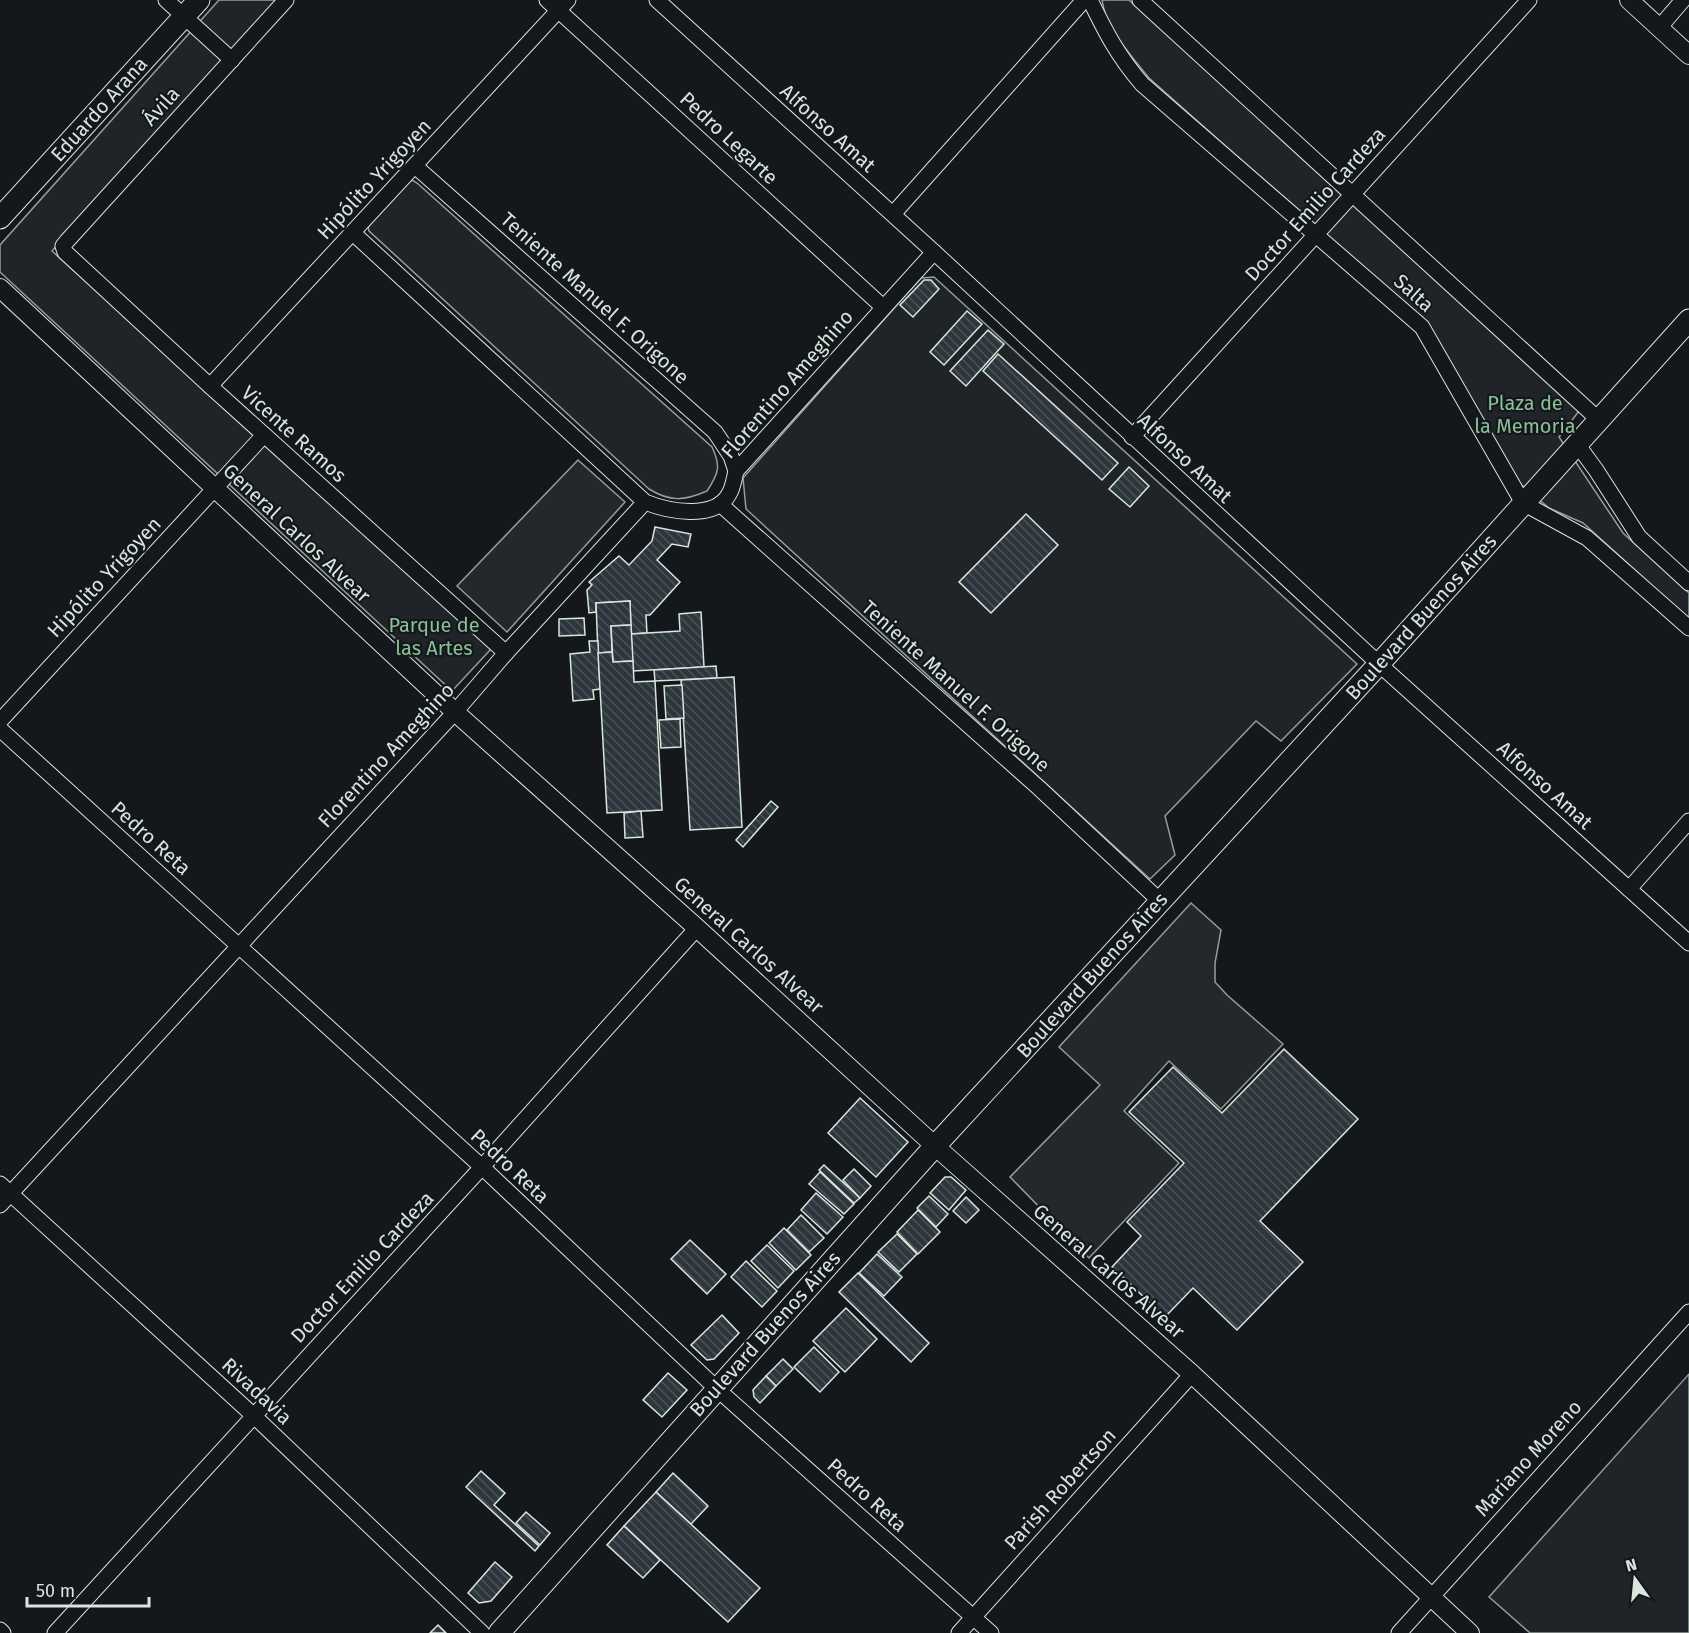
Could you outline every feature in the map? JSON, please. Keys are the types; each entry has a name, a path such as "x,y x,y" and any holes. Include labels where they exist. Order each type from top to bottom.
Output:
{"main road":[{"name":"Eduardo Arana","path":"0,218 199,0"},
{"name":"Boulevard Buenos Aires","path":"499,1633 935,1146 1379,664 1689,320"}],"street":[{"path":"165,0 232,60"},
{"name":"Ávila","path":"67,241 286,0"},
{"name":"Alfonso Amat","path":"657,0 893,214 1379,664 1689,943"},
{"path":"893,214 1084,0"},
{"name":"Salta","path":"1090,0 1123,62 1142,84 1422,327 1523,503"},
{"name":"Salta","path":"1140,0 1599,420"},
{"name":"Doctor Emilio Cardeza","path":"1132,437 1529,0"},
{"path":"1629,0 1689,55"},
{"path":"1659,28 1683,0"},
{"name":"Hipólito Yrigoyen","path":"210,386 415,165 558,3"},
{"name":"Pedro Legarte","path":"558,3 883,307"},
{"name":"Teniente Manuel F. Origone","path":"415,165 715,432 731,456 736,471"},
{"path":"353,233 645,502 658,508 677,511 711,509 720,504"},
{"name":"Vicente Ramos","path":"67,241 63,246 65,252 506,653"},
{"name":"Florentino Ameghino","path":"720,504 729,496 736,471 934,252"},
{"name":"General Carlos Alvear","path":"0,288 455,712 697,927 935,1146 1192,1374 1470,1633"},
{"name":"Hipólito Yrigoyen","path":"0,721 264,435"},
{"path":"1577,444 1639,537 1689,583"},
{"name":"Florentino Ameghino","path":"3,1194 238,946 455,712 645,502"},
{"path":"1523,503 1587,538 1689,628"},
{"name":"Teniente Manuel F. Origone","path":"720,504 1040,788 1160,901"},
{"name":"Pedro Reta","path":"0,729 482,1167 716,1388 991,1633"},
{"path":"1629,889 1689,821"},
{"name":"Doctor Emilio Cardeza","path":"55,1633 482,1167 697,927"},
{"name":"Rivadavia","path":"3,1194 254,1416 482,1633"},
{"name":"Mariano Moreno","path":"1399,1633 1689,1312"},
{"name":"Parish Robertson","path":"959,1633 1192,1374"}],"green space":[{"name":"Parque de las Artes","path":"219,0 277,0 52,251 491,649 452,691 0,272 0,245"},
{"name":"Plaza de la Memoria","path":"1102,0 1129,0 1579,411 1559,437 1623,533 1689,593 1689,619 1583,523 1549,508 1518,482 1424,323 1149,78 1114,32 1108,22"},
{"path":"412,180 712,447 718,465 707,491 677,499 649,489 369,231 368,227"},
{"path":"934,277 1357,664 1281,741 1256,721 1165,816 1175,855 1150,879 746,509 743,478 921,278"},
{"path":"1689,1374 1689,1633 1530,1633 1489,1597"}],"shaded area":[{"path":"578,460 625,502 507,632 457,586"},
{"path":"1191,903 1221,930 1215,963 1215,982 1283,1044 1221,1109 1169,1061 1124,1111 1179,1163 1089,1258 1010,1177 1100,1085 1059,1047"}],"building":[{"path":"924,280 931,280 939,289 913,317 900,305"},
{"path":"967,311 982,324 944,365 930,352"},
{"path":"988,330 1004,344 966,386 950,371"},
{"path":"998,354 1118,463 1102,480 983,371"},
{"path":"1129,467 1149,486 1130,507 1109,489"},
{"path":"1026,514 1058,545 991,613 959,582"},
{"path":"655,527 691,534 688,547 672,544 657,560 680,582 650,615 646,615 647,633 631,634 630,601 596,603 596,612 589,613 587,590 592,585 589,582 619,556 629,565 652,541"},
{"path":"630,601 631,625 611,626 612,652 598,653 596,603"},
{"path":"701,612 704,667 633,671 631,634 680,631 679,614"},
{"path":"584,618 585,635 559,636 559,619"},
{"path":"631,625 633,661 613,662 611,626"},
{"path":"589,641 598,641 600,689 593,690 594,699 573,701 570,654 590,652"},
{"path":"612,652 613,662 633,661 634,682 655,681 662,810 607,813 598,653"},
{"path":"716,666 717,678 655,681 654,670"},
{"path":"734,677 742,827 690,830 681,680"},
{"path":"682,685 684,718 666,719 664,686"},
{"path":"680,719 681,747 661,748 659,720"},
{"path":"771,801 778,807 743,847 736,840"},
{"path":"641,811 643,837 625,838 624,813"},
{"path":"1284,1049 1358,1119 1260,1221 1303,1262 1237,1330 1193,1288 1165,1317 1112,1267 1141,1236 1127,1222 1184,1163 1129,1112 1173,1067 1222,1113"},
{"path":"860,1098 908,1142 876,1177 828,1133"},
{"path":"824,1165 860,1198 854,1203 819,1170"},
{"path":"854,1169 871,1186 860,1198 843,1180"},
{"path":"820,1172 854,1204 844,1214 809,1184"},
{"path":"945,1177 951,1177 966,1190 949,1210 930,1193"},
{"path":"816,1193 843,1217 827,1234 801,1210"},
{"path":"929,1196 948,1214 936,1227 917,1208"},
{"path":"966,1197 979,1210 966,1223 953,1211"},
{"path":"918,1210 940,1232 918,1254 897,1232"},
{"path":"801,1215 824,1238 809,1252 787,1230"},
{"path":"784,1228 811,1255 796,1270 769,1243"},
{"path":"897,1234 917,1254 899,1272 878,1252"},
{"path":"690,1240 726,1274 707,1294 671,1259"},
{"path":"767,1245 794,1271 778,1288 751,1261"},
{"path":"877,1254 902,1277 884,1296 859,1273"},
{"path":"746,1261 777,1291 762,1307 731,1277"},
{"path":"858,1273 929,1343 911,1362 839,1292"},
{"path":"846,1308 877,1339 845,1372 813,1341"},
{"path":"722,1315 739,1333 714,1359 707,1360 691,1345"},
{"path":"814,1347 839,1372 820,1392 794,1367"},
{"path":"783,1359 793,1369 776,1386 766,1376"},
{"path":"668,1373 687,1390 662,1417 643,1400"},
{"path":"766,1376 776,1386 760,1403 754,1397 753,1390"},
{"path":"481,1471 505,1493 494,1505 539,1546 535,1551 466,1487"},
{"path":"673,1473 708,1506 691,1524 656,1492"},
{"path":"656,1492 760,1588 728,1622 624,1526"},
{"path":"526,1512 550,1533 540,1545 516,1523"},
{"path":"624,1526 660,1560 643,1578 607,1545"},
{"path":"495,1562 512,1577 491,1601 479,1603 468,1593"},
{"path":"438,1625 446,1633 430,1633"}]}
